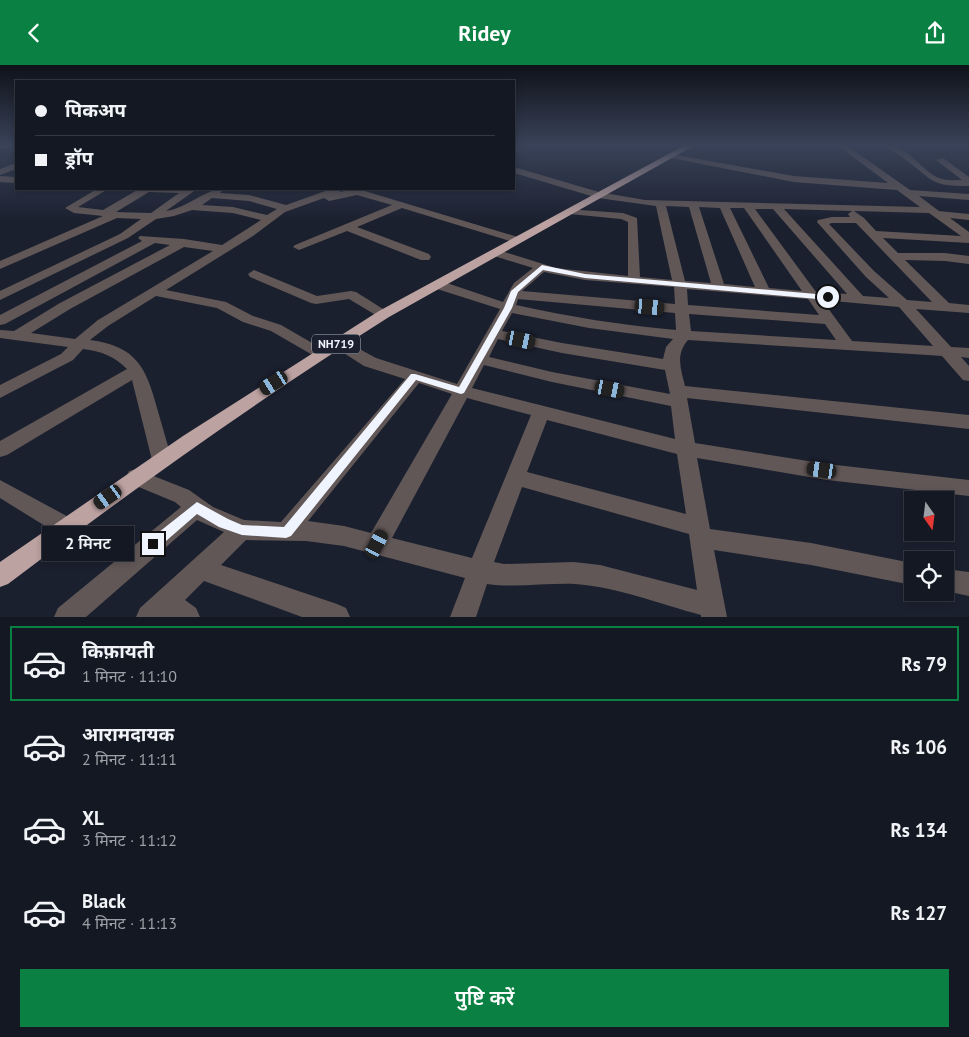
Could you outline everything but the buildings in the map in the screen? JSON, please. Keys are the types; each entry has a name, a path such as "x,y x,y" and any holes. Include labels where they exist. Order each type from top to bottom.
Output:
{"highway":[{"name":"NH719","path":"0,576 136,477 249,400 384,314 643,171"}],"street":[{"path":"517,171 598,195 660,204 844,207 936,212 969,217"},
{"path":"750,171 794,179 900,187"},
{"path":"877,171 936,212 969,239"},
{"path":"924,171 935,180 948,183 969,182"},
{"path":"954,171 969,182"},
{"path":"0,179 15,180"},
{"path":"101,190 70,208 111,214 153,215 175,213 192,207 218,190"},
{"path":"0,265 111,214 147,190"},
{"path":"0,296 124,236 190,190"},
{"path":"0,391 57,363 74,352 80,343 103,323 224,249 286,208 336,190"},
{"path":"255,239 291,213 350,192 358,192 517,241"},
{"path":"909,193 969,197"},
{"path":"210,195 249,198 286,208"},
{"path":"136,477 182,496 224,523 242,530 321,533 344,536 478,571 504,575 574,573 600,575 713,611 679,396 671,360 674,347 684,335 680,285 660,204"},
{"path":"300,247 401,205"},
{"path":"693,205 719,288"},
{"path":"724,205 764,292"},
{"path":"747,205 848,346"},
{"path":"775,205 859,300"},
{"path":"192,207 233,210 270,219"},
{"path":"844,207 860,220 944,307"},
{"path":"570,211 622,216 633,220 634,281"},
{"path":"860,220 822,222 870,274 904,304 969,376"},
{"path":"347,227 425,257"},
{"path":"874,234 969,239"},
{"path":"124,236 184,242 224,249"},
{"path":"0,321 154,239"},
{"path":"16,336 59,309 184,242"},
{"path":"495,253 566,273 634,281 969,309"},
{"path":"894,257 945,257 969,260"},
{"path":"377,544 519,285 542,267"},
{"path":"254,274 316,300 351,295 384,314"},
{"path":"439,285 475,299 683,309 830,320"},
{"path":"154,292 221,305 248,319 276,328 321,354"},
{"path":"511,301 537,315 599,325 684,335 969,353"},
{"path":"0,334 80,343 111,349 122,355 137,370 162,460"},
{"path":"493,334 562,348 673,366"},
{"path":"338,343 370,362 415,377 461,391 686,449 740,459 895,481 969,488"},
{"path":"478,359 552,377 679,396 969,422"},
{"path":"0,451 137,370"},
{"path":"286,532 415,377"},
{"path":"463,617 478,571 542,411"},
{"path":"516,477 700,533 904,572"},
{"path":"0,488 66,527"},
{"path":"67,617 197,507"},
{"path":"157,609 242,530"},
{"path":"200,569 337,617"},
{"path":"954,582 969,584"},
{"path":"157,609 187,617"}],"route":[{"path":"153,544 197,507 224,523 242,530 286,532 415,377 461,391 508,308 514,291 542,267 585,276 828,297"}]}
